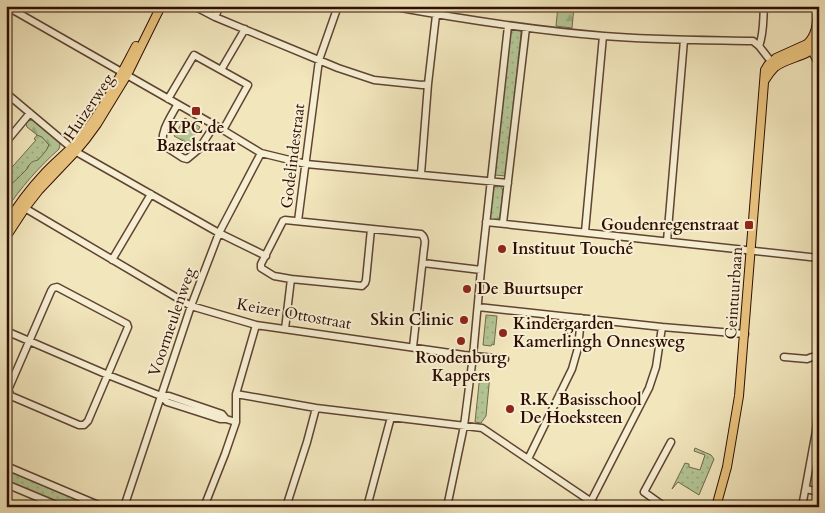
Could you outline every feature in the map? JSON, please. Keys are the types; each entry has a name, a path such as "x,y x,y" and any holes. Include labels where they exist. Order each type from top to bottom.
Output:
{"main road":[{"name":"Huizerweg","path":"125,74 156,6"},
{"name":"Huizerweg","path":"6,225 73,149 86,139 97,124 161,6"},
{"path":"809,47 816,30 818,6"},
{"name":"Ceintuurbaan","path":"716,507 728,466 740,396 765,80 773,64 780,64 809,47 816,46 819,42"},
{"name":"Huizerweg","path":"6,237 23,204"}],"street":[{"path":"194,6 215,17 338,68 374,80 428,84"},
{"path":"215,17 220,6"},
{"name":"Godelindestraat","path":"266,256 284,221 298,221 319,60 338,6"},
{"path":"390,6 508,26 604,36 752,41 773,64"},
{"path":"758,46 763,31 764,6"},
{"path":"7,7 223,130 261,154 306,164 508,183"},
{"path":"421,174 436,15"},
{"path":"448,507 464,426 473,356 508,26"},
{"path":"504,223 526,28"},
{"path":"221,70 245,29"},
{"path":"585,232 604,36"},
{"path":"667,241 684,40"},
{"path":"809,47 819,65"},
{"path":"168,99 194,55 248,85 223,130"},
{"path":"6,93 73,149 219,233 266,256 260,264 260,268 274,276 362,286 366,280 371,229"},
{"path":"178,105 167,124 162,139 163,145 183,158 187,159 199,150 214,126"},
{"path":"6,142 30,113"},
{"name":"Voormeulenweg","path":"124,507 191,306 219,233 261,154"},
{"path":"112,260 151,194"},
{"name":"Keizer Ottostraat","path":"23,204 112,260 191,306 256,324 285,329 505,359"},
{"path":"298,221 421,234 424,236 423,263 413,347"},
{"path":"486,222 819,258"},
{"path":"423,263 481,270"},
{"path":"285,329 292,279"},
{"path":"57,287 127,324 128,327 108,375 88,421 84,425 79,425 11,396 8,390 30,341 51,291 57,287"},
{"path":"478,307 745,334"},
{"path":"528,459 572,370 578,348 581,318"},
{"path":"204,507 236,422 236,394 256,324"},
{"path":"590,504 649,388 656,367 662,327"},
{"path":"6,331 161,396 169,396 222,414 236,422"},
{"path":"784,357 819,358"},
{"path":"236,394 316,408 482,428 590,504 599,507"},
{"path":"802,507 817,432 819,400"},
{"path":"286,507 308,442 316,408"},
{"path":"366,507 390,418"},
{"path":"665,507 644,492 671,442"},
{"path":"6,466 87,504 103,507"},
{"path":"6,484 61,507"},
{"path":"806,488 819,492"}],"green space":[{"path":"558,6 574,6 572,28 556,26"},
{"path":"511,30 521,31 521,34 506,176 495,175"},
{"path":"185,118 200,127 189,144 174,136"},
{"path":"32,120 59,142 59,149 44,163 6,210 6,189 31,163 38,160 49,145 42,137 27,127 28,121"},
{"path":"37,135 48,143 47,149 39,160 29,165 25,172 7,189 6,174 36,140 34,139"},
{"path":"497,186 500,186 503,190 500,217 497,221 494,221 489,215 492,191"},
{"path":"486,315 497,316 494,345 492,344 491,346 483,345"},
{"path":"480,374 490,375 486,416 481,423 475,422"},
{"path":"695,448 711,455 714,459 699,495 678,482 672,489 685,463 689,464 689,467 700,470 705,455 694,451"},
{"path":"6,468 81,500 84,502 84,507 67,507 6,481"}],"place":[{"name":"KPC de Bazelstraat","path":"196,111"},
{"name":"Goudenregenstraat","path":"749,225"},
{"name":"Instituut Touché","path":"502,249"},
{"name":"De Buurtsuper","path":"467,289"},
{"name":"Skin Clinic","path":"464,320"},
{"name":"Kindergarden Kamerlingh Onnesweg","path":"503,333"},
{"name":"Roodenburg Kappers","path":"461,341"},
{"name":"R.K. Basisschool De Hoeksteen","path":"510,409"}]}
